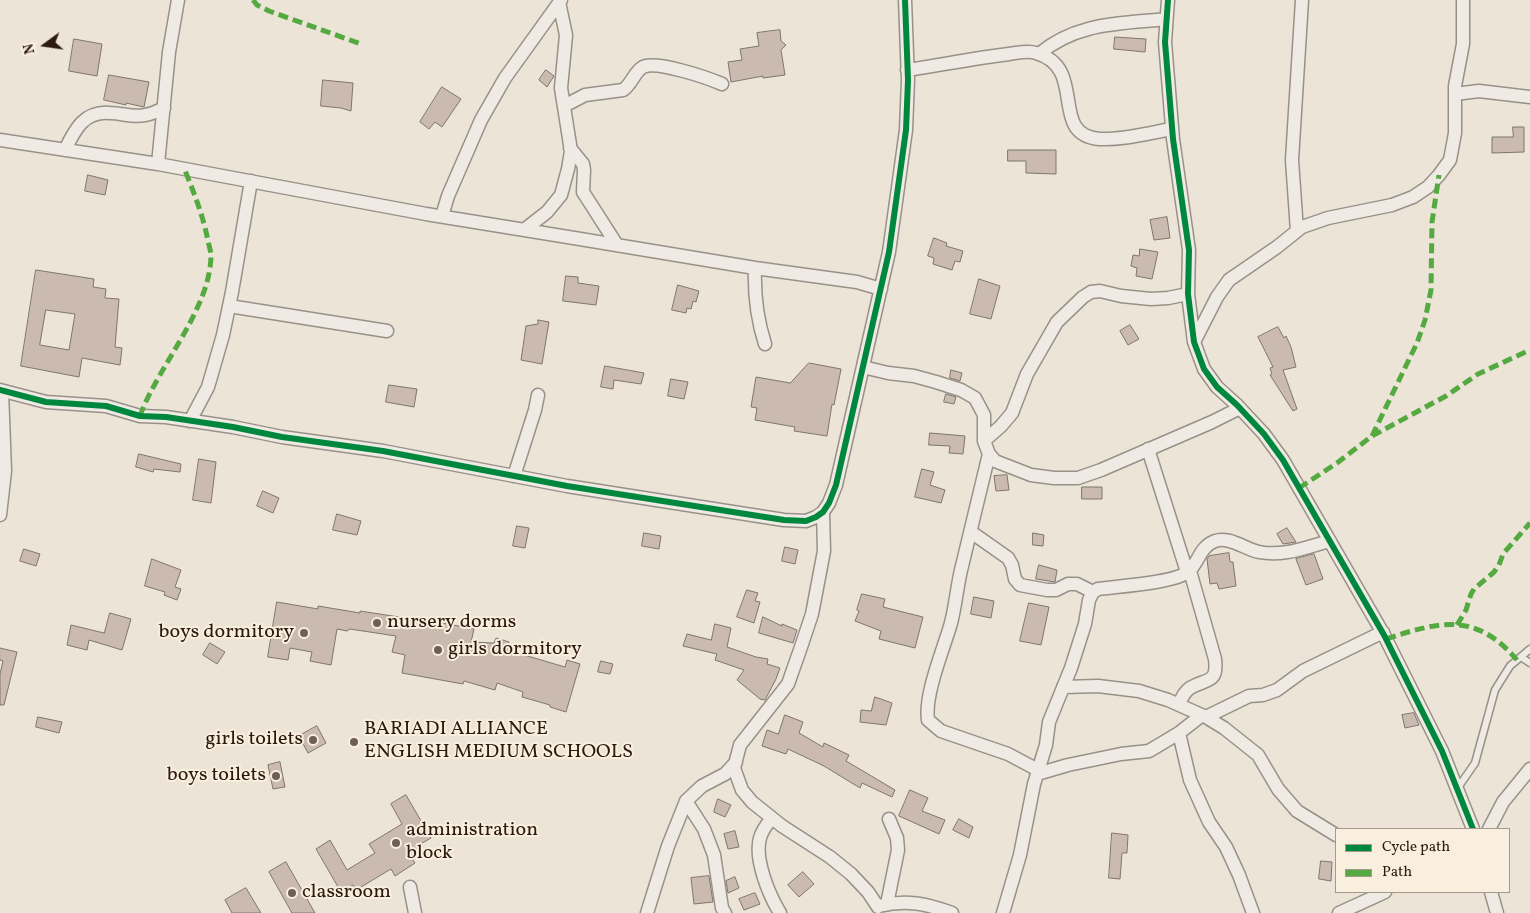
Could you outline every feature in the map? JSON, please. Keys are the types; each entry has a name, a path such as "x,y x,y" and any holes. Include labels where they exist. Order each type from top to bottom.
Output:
{"street":[{"path":"158,164 169,52 178,0"},
{"path":"0,515 5,471 1,390 46,402 106,406 140,416 190,421 383,452 576,487 784,520 806,521 816,518 829,503 836,485 890,252 906,130 905,0"},
{"path":"1168,0 1165,42 1172,129 1189,250 1188,294 1194,342 1204,369 1217,387 1264,434 1283,460 1383,632 1442,752 1473,828"},
{"path":"1296,231 1292,160 1302,0"},
{"path":"1194,342 1228,280 1277,247 1302,226 1328,218 1392,205 1413,197 1428,187 1450,160 1455,133 1455,86 1463,44 1463,0"},
{"path":"524,230 547,212 561,195 568,169 570,148 561,88 566,35 560,1"},
{"path":"442,216 448,196 481,120 505,78 560,1"},
{"path":"1039,54 1052,42 1068,34 1092,27 1166,19"},
{"path":"907,70 987,56 1033,52 1052,59 1062,71 1071,117 1076,128 1086,135 1099,138 1122,138 1172,129"},
{"path":"564,106 585,95 623,90 628,87 643,66 654,64 706,77 722,84"},
{"path":"1455,94 1478,91 1530,97"},
{"path":"65,150 82,121 90,116 111,113 125,116 146,115 164,108"},
{"path":"0,140 158,164 524,230 755,268 857,282 881,289"},
{"path":"570,148 583,164 583,192 617,245"},
{"path":"190,421 208,387 212,375 229,306 251,181"},
{"path":"755,268 758,322 765,344"},
{"path":"984,441 1012,413 1027,374 1057,322 1083,297 1091,292 1100,291 1121,296 1150,299 1188,294"},
{"path":"229,306 387,331"},
{"path":"863,367 936,382 961,390 975,398 984,415 984,441 989,454 995,461 1031,474 1054,478 1078,478 1101,470 1240,408"},
{"path":"514,476 538,395"},
{"path":"1148,449 1215,659 1215,676 1189,689 1178,705"},
{"path":"989,454 961,569 950,624 942,647 926,712 928,720 941,731 1008,754 1037,772 1121,754 1149,752 1204,716 1249,696 1263,695 1277,690 1303,670 1383,632"},
{"path":"823,512 824,551 812,614 801,647 788,684 740,744 734,768 742,790 752,802 851,874 868,892 879,908"},
{"path":"971,532 1008,558 1012,565 1015,579 1020,585 1056,590 1068,584 1077,584 1093,592"},
{"path":"1003,913 1020,855 1037,772 1046,745 1050,722 1072,668 1089,600 1093,592 1098,589 1147,583 1176,577 1188,572 1200,553 1215,541 1225,540 1258,552 1275,554 1288,553 1330,541"},
{"path":"1063,687 1098,686 1139,691 1204,716 1224,728 1258,755 1278,789 1296,811 1335,834"},
{"path":"1179,733 1190,780 1209,822 1226,847 1239,875 1252,913"},
{"path":"647,913 668,846 686,801 702,786 725,774 736,762"},
{"path":"1490,828 1503,802 1530,769"},
{"path":"686,801 704,829 714,855 722,908 725,913"},
{"path":"772,818 764,828 759,840 762,867 768,888 780,913"},
{"path":"879,908 898,850 897,838 889,819"},
{"path":"410,887 415,913"},
{"path":"1339,913 1367,907 1383,893"},
{"path":"1492,893 1497,913"},
{"path":"879,908 916,902 952,913"}],"lane":[{"path":"1457,789 1475,762 1496,690 1510,666 1530,649"},
{"path":"1521,657 1530,663"}],"building":[{"path":"780,30 781,41 786,45 781,50 785,75 763,78 763,76 731,82 728,62 742,60 740,49 759,46 757,33"},
{"path":"1115,37 1146,39 1145,52 1114,49"},
{"path":"74,39 102,44 97,76 69,71"},
{"path":"546,70 554,76 547,87 539,80"},
{"path":"109,75 149,82 144,107 104,100"},
{"path":"323,80 353,83 351,111 321,106"},
{"path":"442,87 461,99 442,127 435,122 429,129 420,122"},
{"path":"1513,127 1524,127 1524,152 1492,153 1492,137 1513,137"},
{"path":"1008,150 1056,150 1056,174 1026,173 1026,161 1008,161"},
{"path":"88,175 108,180 105,195 85,191"},
{"path":"1167,217 1170,238 1154,240 1150,220"},
{"path":"934,238 947,243 946,246 963,251 960,262 955,261 952,270 933,264 934,258 928,256"},
{"path":"1140,249 1158,252 1152,279 1136,276 1137,268 1131,266 1133,255 1139,256"},
{"path":"36,270 94,279 93,287 106,289 105,298 119,299 115,347 122,348 120,365 82,358 79,377 21,366","holes":["46,310 75,314 69,350 40,345"]},
{"path":"566,276 578,277 578,283 599,286 596,305 563,301"},
{"path":"979,279 1000,286 991,319 970,314"},
{"path":"678,285 699,291 696,302 693,301 691,309 687,308 686,313 672,310"},
{"path":"538,320 549,322 542,364 521,360 526,326 538,324"},
{"path":"1130,325 1139,339 1128,345 1120,331"},
{"path":"1278,327 1284,338 1286,336 1291,347 1296,367 1283,370 1297,409 1293,411 1270,375 1272,374 1270,368 1273,367 1258,337"},
{"path":"809,363 841,369 834,405 832,404 827,436 794,431 795,427 755,420 757,408 751,407 756,377 790,383"},
{"path":"605,366 644,373 641,384 614,380 613,389 601,387"},
{"path":"951,370 962,373 960,381 950,378"},
{"path":"671,379 688,382 684,399 668,396"},
{"path":"389,385 417,389 414,407 386,402"},
{"path":"946,394 956,397 954,404 944,402"},
{"path":"930,433 965,436 963,454 949,453 950,446 929,445"},
{"path":"139,454 181,464 180,472 154,469 153,472 136,467"},
{"path":"199,459 216,462 211,503 193,500"},
{"path":"922,469 934,472 930,485 945,490 941,503 915,497"},
{"path":"1007,475 1009,490 996,491 994,476"},
{"path":"1082,487 1102,487 1102,499 1082,499"},
{"path":"263,491 279,498 273,513 257,506"},
{"path":"337,514 361,521 357,535 333,530"},
{"path":"517,526 529,528 525,548 513,546"},
{"path":"1287,528 1296,542 1283,544 1277,534"},
{"path":"644,533 661,536 659,549 642,546"},
{"path":"1033,533 1044,535 1043,546 1033,545"},
{"path":"785,547 798,550 795,564 782,561"},
{"path":"24,549 40,554 36,566 20,561"},
{"path":"1229,553 1230,562 1233,562 1236,586 1219,589 1217,583 1210,584 1207,559 1209,556"},
{"path":"1314,554 1323,579 1306,585 1296,559"},
{"path":"152,559 181,570 175,587 181,589 177,600 164,595 165,592 145,586"},
{"path":"1039,565 1057,570 1055,582 1036,579"},
{"path":"747,590 758,593 755,601 760,602 754,623 737,617"},
{"path":"862,594 885,599 883,607 923,617 915,648 879,639 881,631 855,621"},
{"path":"974,597 994,601 991,618 971,614"},
{"path":"277,602 318,609 318,606 360,613 360,611 412,619 412,617 474,629 471,642 494,643 496,638 509,642 507,650 565,667 567,660 580,664 566,712 522,697 523,692 497,683 495,690 464,681 463,684 402,673 405,655 392,652 396,636 350,629 347,631 337,629 331,665 310,661 312,652 290,648 288,660 268,657"},
{"path":"1029,603 1049,607 1041,645 1020,641"},
{"path":"110,613 131,619 122,650 89,640 87,650 67,645 71,625 104,633"},
{"path":"763,617 782,626 782,624 797,630 793,643 759,633"},
{"path":"715,624 731,628 727,647 768,659 767,664 780,668 765,700 760,699 737,680 744,670 715,660 717,654 683,646 687,634 711,640"},
{"path":"210,643 225,652 217,664 203,655"},
{"path":"0,648 17,652 4,705 0,705 0,674 3,661 0,660"},
{"path":"601,661 613,664 610,674 598,672"},
{"path":"875,697 892,703 886,725 860,722 861,710 871,711"},
{"path":"1414,713 1419,725 1405,728 1402,715"},
{"path":"785,715 803,722 799,733 823,747 824,743 849,755 846,761 895,790 892,797 862,783 860,788 824,766 788,749 786,754 762,746 767,730 778,734"},
{"path":"38,717 62,722 59,733 36,727"},
{"name":"girls toilets","path":"317,726 326,743 308,753 299,736"},
{"name":"boys toilets","path":"280,762 285,787 273,789 268,765"},
{"path":"910,790 928,798 922,811 945,820 939,834 899,816"},
{"name":"administration block","path":"406,795 431,838 419,845 422,851 411,857 415,863 395,876 391,869 356,890 353,885 341,892 316,849 330,840 347,870 375,853 369,844 402,824 391,804"},
{"path":"718,799 731,805 725,817 714,812"},
{"path":"959,819 973,827 969,838 953,830"},
{"path":"735,831 739,847 728,849 724,834"},
{"path":"1112,833 1128,835 1127,853 1122,853 1120,879 1109,878"},
{"path":"1321,861 1332,862 1331,881 1319,879"},
{"name":"classroom","path":"286,862 315,913 292,913 269,872"},
{"path":"803,872 814,884 799,897 788,885"},
{"path":"709,876 713,902 694,904 691,878"},
{"path":"735,877 739,888 728,893 726,881"},
{"name":"classroom","path":"246,888 261,913 232,913 225,900"},
{"path":"755,893 760,904 744,910 739,899"}],"marked path":[{"path":"253,0 257,5 269,11 361,44"},
{"path":"140,416 148,397 193,317 202,297 208,276 211,256 206,231 184,168"},
{"path":"1372,436 1417,343 1425,320 1431,290 1432,222 1439,175"},
{"path":"1299,488 1337,463 1372,436 1446,396 1478,374 1530,350"},
{"path":"1457,625 1466,610 1474,589 1494,572 1503,554 1530,523"},
{"path":"1386,639 1424,628 1457,625 1487,634 1502,645 1517,660"}],"cycle path":[{"path":"0,390 46,402 106,406 140,416 166,417 233,427 282,437 383,451 567,486 784,520 806,521 816,517 823,512 829,503 836,485 889,252 906,130 908,80 905,0"},
{"path":"1168,0 1165,42 1173,139 1189,250 1188,294 1194,342 1204,369 1217,387 1264,434 1283,460 1384,635 1442,751 1473,828"}],"place":[{"name":"nursery dorms","path":"377,623"},
{"name":"boys dormitory","path":"304,633"},
{"name":"girls dormitory","path":"438,650"},
{"name":"girls toilets","path":"313,740"},
{"name":"BARIADI ALLIANCE ENGLISH MEDIUM SCHOOLS","path":"354,742"},
{"name":"boys toilets","path":"276,776"},
{"name":"administration block","path":"396,843"},
{"name":"classroom","path":"292,893"}]}
